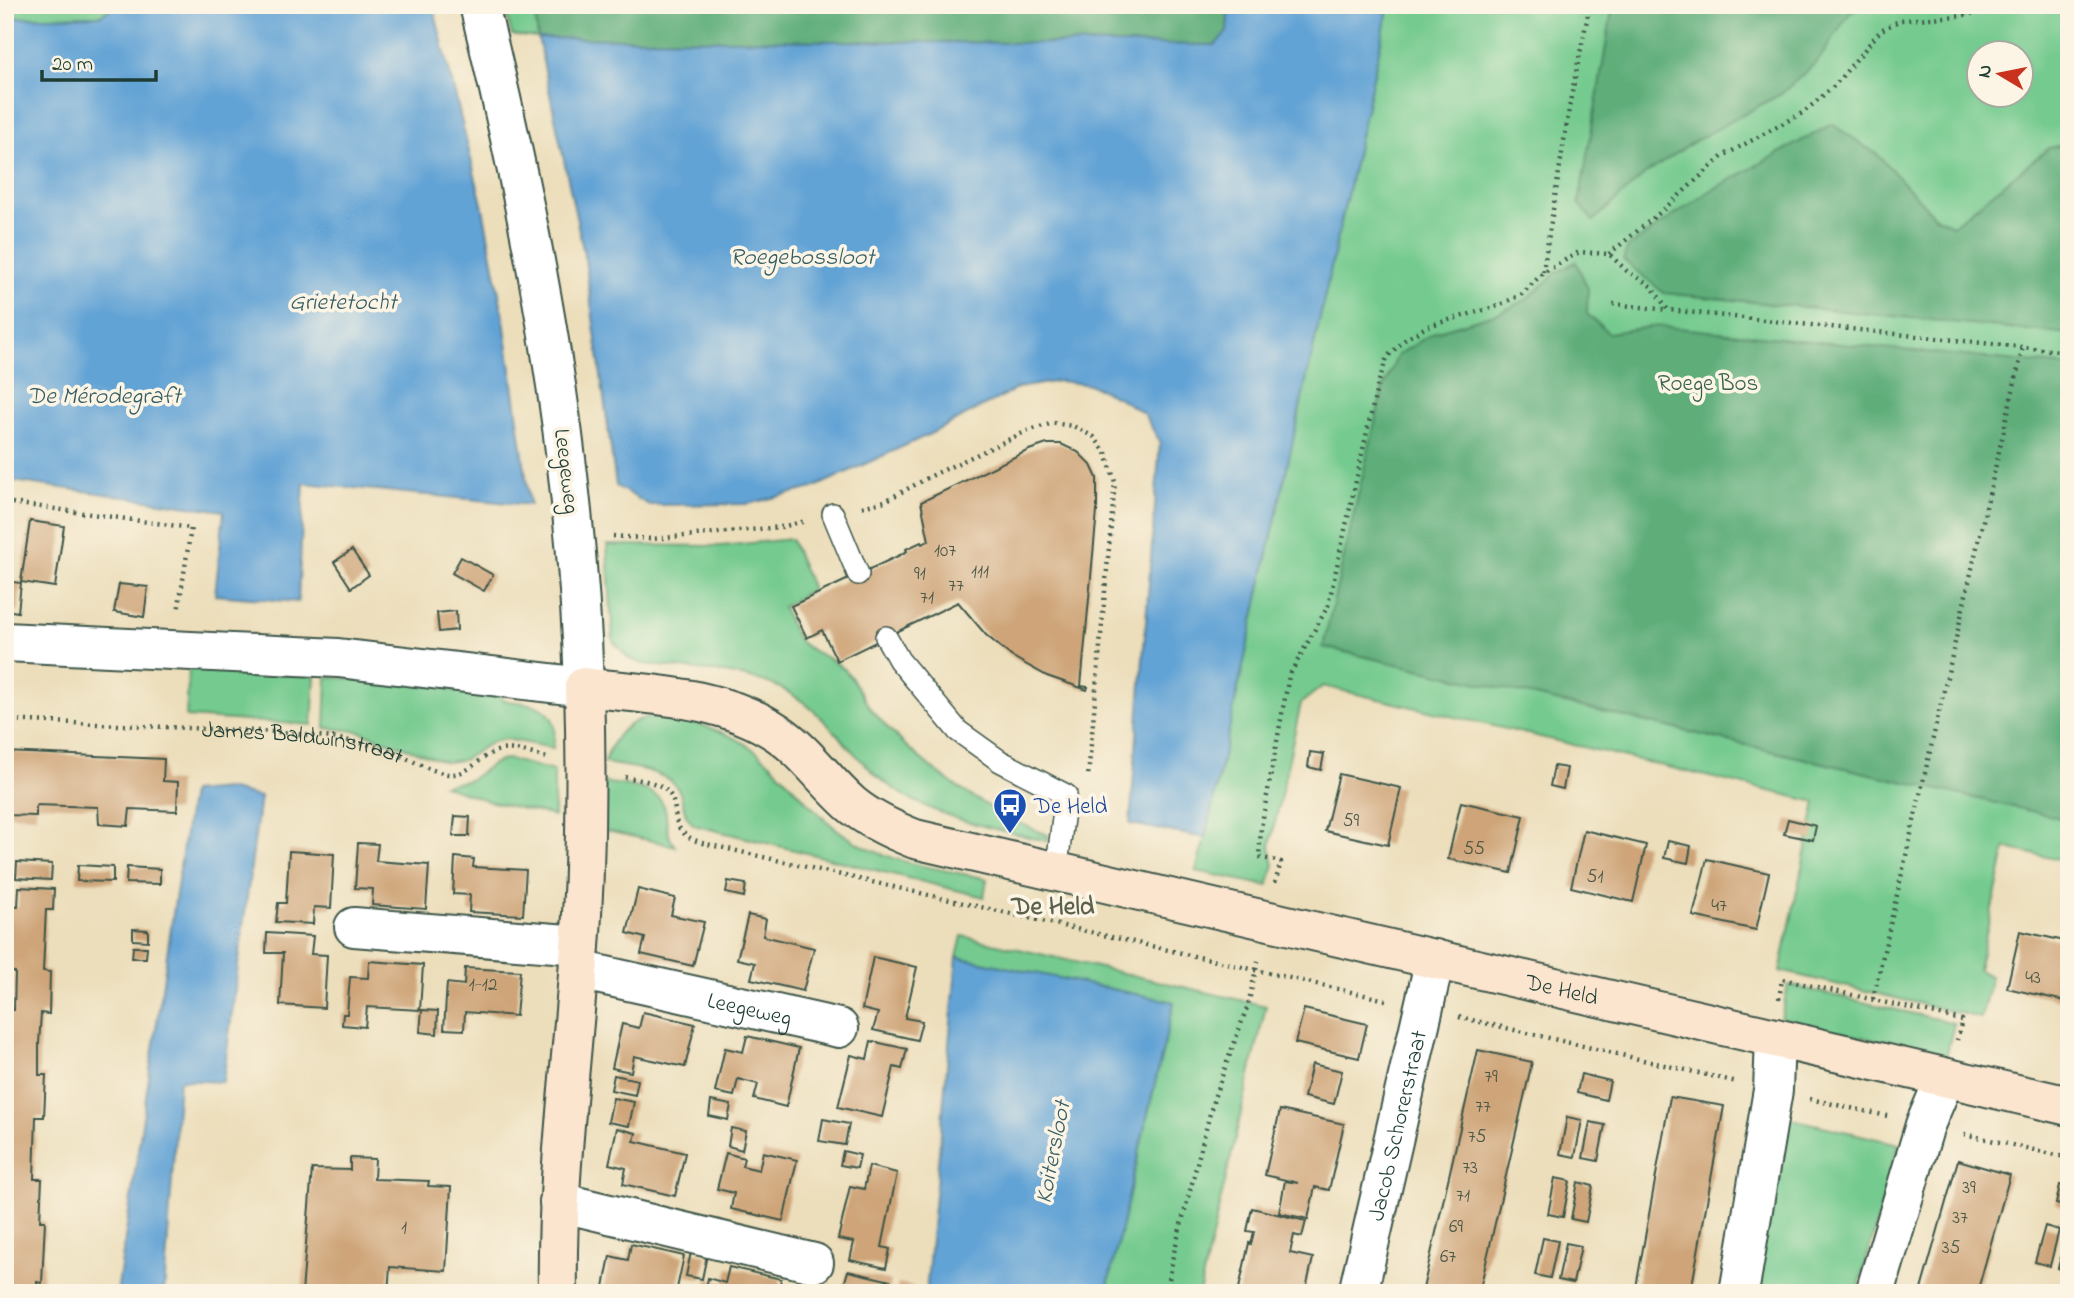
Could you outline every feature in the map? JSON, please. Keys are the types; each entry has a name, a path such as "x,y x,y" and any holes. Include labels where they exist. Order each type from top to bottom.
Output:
{"main road":[{"name":"De Held","path":"584,687 699,701 758,721 800,750 851,804 892,831 915,839 2069,1106"},
{"name":"Leegeweg","path":"558,1293 559,1202 579,958 586,767 584,687"}],"street":[{"name":"Leegeweg","path":"479,5 532,242 554,368 576,534 584,687"},
{"path":"5,642 338,658 584,687"},
{"name":"Leegeweg","path":"354,927 579,958 839,1028"},
{"name":"Jacob Schorerstraat","path":"1358,1293 1435,959"},
{"path":"1738,1293 1773,1090 1775,1038"},
{"path":"1875,1293 1925,1125 1945,1078"},
{"path":"559,1202 814,1263"}],"lane":[{"path":"832,514 858,574"},
{"path":"887,637 899,660 958,731 1000,761 1066,795 1056,873"}],"path":[{"path":"1543,273 1571,96 1590,5"},
{"path":"1609,254 1663,211 1723,156 1804,112 1834,86 1881,30 1901,20 1959,16 2021,5"},
{"path":"1167,1293 1173,1256 1214,1098 1248,1005 1280,862 1259,857 1261,828 1289,676 1328,606 1377,387 1387,357 1406,339 1428,326 1498,306 1522,294 1543,273 1579,252 1609,254 1626,271 1651,287 1668,310"},
{"path":"1613,304 2069,352"},
{"path":"1873,999 2023,347"},
{"path":"576,534 652,539 781,527 885,501 935,474 1027,431 1053,422 1073,426 1094,437 1106,453 1115,482 1088,784"},
{"path":"5,502 191,528 173,650"},
{"name":"James Baldwinstraat","path":"5,720 279,732 323,737 392,752 445,774 457,774 467,770 489,754 503,749 586,767"},
{"path":"586,767 659,786 667,791 672,799 675,820 681,830 691,839 707,844"},
{"path":"1775,1038 1782,979 1962,1020 1953,1060 1945,1078"}],"green space":[{"path":"5,5 117,5 99,16 5,18"},
{"path":"504,5 534,5 538,38 512,35"},
{"path":"534,5 1229,5 1227,32 1215,45 538,38"},
{"name":"Roege Bos","path":"1389,5 2069,5 2069,862 2006,848 1978,969 1991,977 1981,1018 1780,971 1816,802 1323,686 1301,703 1270,846 1274,865 1268,886 1196,871"},
{"path":"1613,5 1869,5 1851,11 1818,61 1781,94 1695,141 1644,175 1593,221 1579,203"},
{"path":"1832,124 1878,155 1935,217 1953,225 2049,148 2069,144 2069,334 1664,293 1623,260 1628,247 1708,192"},
{"path":"1576,262 1588,289 1587,314 1609,333 1656,326 2069,366 2069,820 1323,647 1383,388 1398,355 1435,332 1501,312 1526,300 1557,272"},
{"path":"791,539 812,589 783,607 799,641 844,669 874,713 911,751 932,768 1000,813 1048,835 1047,841 964,821 905,796 872,772 819,716 789,692 771,684 725,673 644,664 629,659 613,641 607,545 721,546"},
{"path":"189,668 315,676 312,725 186,717"},
{"path":"327,677 502,689 502,700 533,705 547,712 554,725 553,748 506,739 492,742 463,760 446,762 358,731 325,728"},
{"path":"661,716 704,726 744,743 768,761 824,818 861,845 914,864 987,879 984,897 694,825 686,813 679,791 666,778 645,770 604,763 613,743 624,729 640,720"},
{"path":"507,759 554,771 554,816 488,801 443,785 470,780 494,763"},
{"path":"601,782 631,786 658,797 663,804 669,835 675,846 602,830"},
{"path":"962,936 1266,1006 1199,1293 1106,1293 1174,1002 957,957"},
{"path":"1788,985 1954,1023 1946,1057 1781,1018"},
{"path":"1784,1117 1899,1144 1857,1293 1753,1293"}],"water":[{"name":"Grietetocht","path":"117,5 433,5 483,208 504,320 530,505 304,483 298,602 215,595 224,511 5,480 5,18 99,16"},
{"name":"Roegebossloot","path":"1229,5 1389,5 1205,838 1130,824 1160,442 1144,414 1119,398 1091,385 1059,381 1018,388 930,434 813,488 748,504 649,505 616,486 585,259 538,38 1215,45 1227,32"},
{"path":"227,789 260,797 223,1082 179,1080 164,1293 117,1293 191,792"},
{"name":"Koitersloot","path":"957,957 1174,1002 1106,1293 926,1293"}],"building":[{"path":"1047,444 1061,444 1078,452 1091,465 1097,478 1097,511 1081,686 1088,687 1087,690 1047,676 1011,656 986,635 958,602 837,661 822,630 807,638 791,606 900,555 907,551 906,549 929,541 921,502"},
{"path":"30,521 64,526 55,587 21,582"},
{"path":"352,550 369,575 351,588 334,562"},
{"path":"461,557 493,575 484,591 452,573"},
{"path":"5,581 21,583 18,612 5,610"},
{"path":"119,584 148,587 144,617 114,612"},
{"path":"456,611 457,630 439,632 437,613"},
{"path":"5,752 164,759 163,781 178,782 177,811 130,809 128,826 99,824 98,807 36,805 36,816 5,815"},
{"path":"1310,752 1324,754 1321,770 1308,767"},
{"path":"1554,766 1567,768 1563,789 1550,786"},
{"path":"1339,774 1401,788 1388,845 1325,831"},
{"path":"1461,802 1524,816 1511,873 1448,859"},
{"path":"455,816 470,817 469,836 453,836"},
{"path":"1788,819 1816,826 1813,840 1784,834"},
{"path":"1584,830 1646,845 1633,902 1571,887"},
{"path":"1668,841 1691,846 1688,863 1664,858"},
{"path":"358,843 378,844 376,861 429,865 426,909 372,905 373,889 355,888"},
{"path":"289,851 334,854 331,908 314,907 313,924 276,922 278,903 286,903"},
{"path":"455,857 474,859 473,867 526,870 523,915 469,912 470,895 453,894"},
{"path":"1707,859 1769,873 1756,930 1693,916"},
{"path":"17,862 52,864 51,880 16,878"},
{"path":"78,865 113,867 113,882 77,881"},
{"path":"127,867 160,869 160,884 126,883"},
{"path":"728,881 746,884 744,897 726,893"},
{"path":"19,887 54,889 53,910 46,910 43,971 50,972 49,1014 41,1013 39,1044 39,1075 46,1075 44,1117 36,1117 34,1179 42,1179 40,1221 45,1221 42,1283 37,1282 37,1293 5,1293 5,1114 9,1114 11,1076 5,1075 5,1010 14,1010 15,972 5,972 5,906 18,907"},
{"path":"638,889 675,898 671,915 704,922 693,966 641,954 645,938 627,933"},
{"path":"748,915 766,919 763,936 814,948 803,991 751,979 755,963 737,959"},
{"path":"133,929 148,930 148,941 133,940"},
{"path":"2020,931 2069,942 2069,1002 2007,988"},
{"path":"267,933 313,936 311,954 327,955 324,1008 280,1005 283,953 266,953"},
{"path":"133,947 147,947 146,958 132,958"},
{"path":"873,957 917,967 905,1018 922,1021 917,1040 873,1030 878,1013 862,1009"},
{"path":"369,961 423,965 420,1010 367,1007 365,1027 342,1025 343,1014 347,1014 350,977 368,978"},
{"path":"465,968 520,971 516,1016 465,1012 464,1030 444,1029 447,983 464,985"},
{"path":"1304,1009 1367,1024 1359,1058 1295,1043"},
{"path":"422,1010 438,1011 437,1034 420,1032"},
{"path":"643,1012 695,1024 685,1067 634,1056 631,1072 612,1068 622,1024 639,1028"},
{"path":"747,1036 799,1048 786,1107 754,1099 758,1084 738,1079 734,1096 715,1092 725,1048 743,1052"},
{"path":"871,1041 907,1049 902,1069 894,1067 882,1117 838,1107 851,1055 867,1059"},
{"path":"1478,1050 1532,1062 1479,1293 1422,1293"},
{"path":"1312,1064 1342,1071 1334,1104 1304,1097"},
{"path":"1581,1074 1610,1081 1606,1100 1577,1093"},
{"path":"614,1075 638,1080 635,1095 611,1090"},
{"path":"1670,1097 1724,1106 1691,1293 1635,1293"},
{"path":"613,1098 634,1102 629,1126 608,1122"},
{"path":"711,1101 731,1105 728,1120 709,1116"},
{"path":"1280,1110 1344,1124 1329,1190 1315,1187 1308,1219 1279,1213 1285,1181 1298,1183 1265,1175"},
{"path":"1567,1117 1582,1120 1575,1157 1560,1154"},
{"path":"823,1119 849,1124 845,1145 819,1141"},
{"path":"1590,1122 1605,1125 1598,1161 1583,1158"},
{"path":"617,1128 636,1133 634,1141 685,1153 675,1196 623,1184 626,1168 609,1164"},
{"path":"731,1128 746,1131 742,1150 728,1146"},
{"path":"843,1151 860,1155 857,1168 840,1165"},
{"path":"763,1152 797,1160 783,1221 731,1209 734,1193 717,1189 726,1153 744,1158 742,1166 759,1170"},
{"path":"350,1158 375,1159 374,1179 429,1181 428,1186 451,1187 446,1271 390,1267 388,1293 302,1293 312,1169 350,1170"},
{"path":"1958,1160 2010,1175 1977,1293 1920,1293"},
{"path":"869,1166 897,1173 882,1247 890,1249 886,1268 850,1260 854,1242 838,1239 850,1186 864,1189"},
{"path":"1555,1178 1570,1181 1563,1217 1548,1214"},
{"path":"1578,1182 1593,1186 1586,1222 1571,1219"},
{"path":"2060,1185 2069,1187 2069,1207 2056,1204"},
{"path":"1252,1208 1306,1221 1302,1237 1294,1235 1290,1253 1313,1258 1305,1293 1238,1293 1254,1232 1247,1231"},
{"path":"2045,1226 2059,1230 2050,1266 2035,1262"},
{"path":"2069,1231 2069,1271 2058,1268"},
{"path":"1543,1238 1558,1241 1550,1278 1535,1275"},
{"path":"1566,1243 1581,1246 1573,1283 1558,1280"},
{"path":"631,1244 684,1256 676,1293 644,1293 623,1288 622,1293 603,1292 610,1256 628,1260"},
{"path":"691,1252 707,1255 702,1279 686,1276"},
{"path":"729,1267 781,1279 778,1293 705,1293 708,1278 725,1283"},
{"path":"848,1271 891,1281 889,1293 825,1293 827,1284 843,1288"},
{"path":"898,1283 913,1286 911,1293 896,1293"}],"place":[{"name":"De Held","path":"1010,835"}],"district":[{"name":"De Held","path":"1053,905"}],"water label":[{"name":"De Mérodegraft","path":"104,395"}]}
